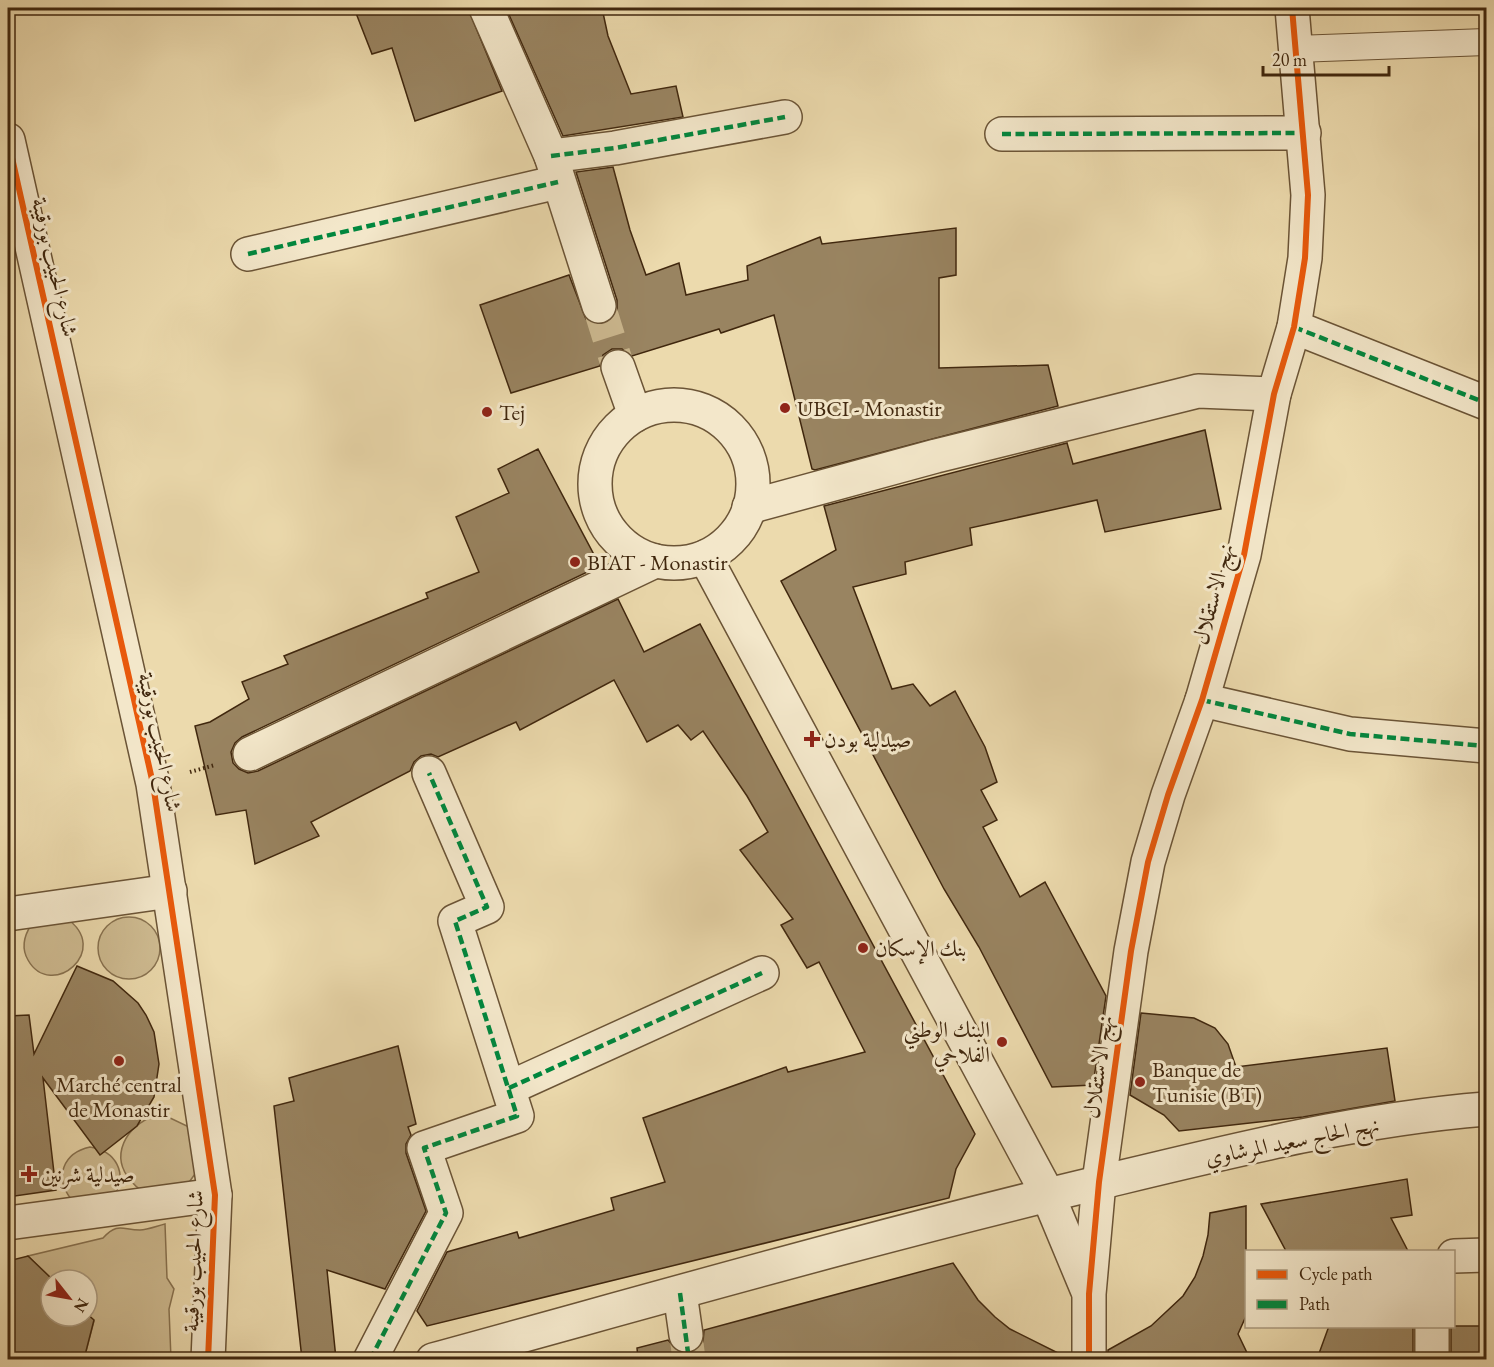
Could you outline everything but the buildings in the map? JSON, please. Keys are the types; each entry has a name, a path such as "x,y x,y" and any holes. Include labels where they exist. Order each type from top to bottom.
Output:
{"street":[{"path":"486,8 554,169 599,306"},
{"name":"نهج الاستقلال","path":"1089,1359 1089,1294 1099,1182 1131,951 1148,862 1168,795 1202,700 1244,555 1274,394 1294,327 1305,258 1308,195 1292,8"},
{"path":"248,254 554,169 615,148 785,117"},
{"path":"1002,134 1304,133"},
{"name":"شارع الحبيب بورقيبة","path":"8,140 153,784 215,1195 208,1359"},
{"path":"1294,327 1486,403"},
{"path":"618,367 635,415"},
{"path":"749,507 936,456 1198,391 1274,394"},
{"path":"674,404 700,408 724,421 742,442 752,467 753,495 749,507 745,521 728,542 705,557 681,563 655,561 632,552 613,535 600,513 595,489 597,463 608,440 624,421 635,415 647,409 674,404"},
{"path":"705,557 1047,1193 1089,1294"},
{"path":"250,754 655,561"},
{"path":"1202,700 1350,734 1486,746"},
{"path":"370,1359 446,1213 424,1148 517,1116 455,921 487,907 429,773"},
{"path":"8,914 170,891"},
{"path":"509,1088 762,973"},
{"name":"نهج الحاج سعيد المرشاوي","path":"434,1359 1047,1193 1164,1166 1368,1125 1486,1109"},
{"path":"8,1223 215,1195"},
{"path":"1455,1256 1486,1256"},
{"path":"680,1293 686,1335"},
{"path":"1432,1328 1432,1359"}],"lane":[{"path":"1296,49 1486,42"}],"path":[{"path":"153,784 250,754"}],"shaded area":[{"path":"123,917 135,917 151,926 158,936 160,948 158,960 151,970 135,979 123,979 112,974 103,965 98,954 98,942 103,931 112,922"},
{"path":"66,918 79,931 83,944 81,956 63,973 50,975 38,971 28,960 25,951 24,942 31,925"},
{"path":"154,1116 166,1116 189,1127 195,1174 187,1185 151,1193 140,1189 131,1181 121,1162 121,1152 129,1134"},
{"path":"90,1147 99,1149 113,1158 119,1171 118,1187 114,1196 71,1199 63,1182 64,1167 73,1155"},
{"path":"165,1224 167,1278 174,1289 169,1309 171,1359 84,1359 92,1328 99,1328 99,1268 40,1268 28,1256 103,1238 117,1228 143,1230"}],"tunnel":[{"path":"599,306 618,367"},
{"path":"686,1335 689,1360"}],"marked path":[{"path":"551,156 615,148 785,117"},
{"path":"1002,134 1304,133"},
{"path":"248,254 558,182"},
{"path":"1294,327 1486,403"},
{"path":"1202,700 1350,734 1486,746"},
{"path":"370,1360 446,1213 424,1148 517,1116 455,921 487,907 429,773"},
{"path":"509,1088 762,973"},
{"path":"680,1293 689,1360"}],"cycle path":[{"path":"1089,1360 1089,1294 1099,1182 1131,951 1148,862 1168,795 1202,700 1244,555 1274,394 1294,327 1305,258 1308,195 1292,8"},
{"path":"8,140 153,784 215,1195 208,1360"}],"place":[{"name":"UBCI - Monastir","path":"785,408"},
{"name":"Tej","path":"487,412"},
{"name":"BIAT - Monastir","path":"575,562"},
{"name":"صيدلية بودن","path":"812,739"},
{"name":"بنك الإسكان","path":"863,948"},
{"name":"البنك الوطني الفلاحي","path":"1002,1042"},
{"name":"Marché central de Monastir","path":"119,1061"},
{"name":"Banque de Tunisie (BT)","path":"1140,1082"},
{"name":"صيدلية شرنين","path":"29,1174"}]}
